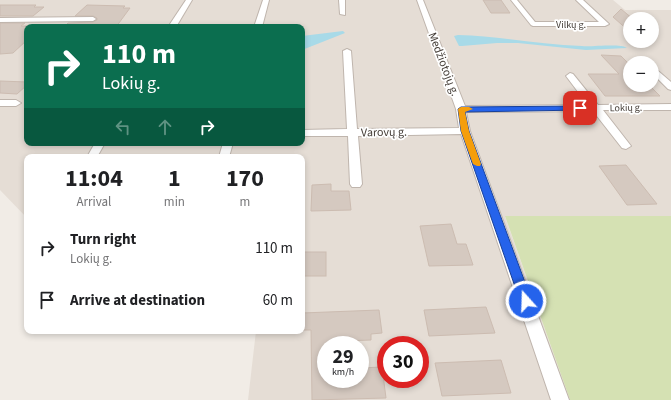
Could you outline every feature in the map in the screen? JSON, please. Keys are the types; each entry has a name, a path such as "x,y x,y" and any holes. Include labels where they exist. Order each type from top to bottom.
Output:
{"street":[{"path":"174,24 189,0"},
{"path":"259,24 266,0"},
{"path":"342,0 343,14"},
{"name":"Medžiotojų g.","path":"420,0 461,109 465,131 550,368 560,400"},
{"name":"Vilkų g.","path":"514,0 533,24 605,24 579,0"},
{"path":"0,20 93,19"},
{"path":"347,51 356,184"},
{"path":"570,76 626,146"},
{"path":"659,76 671,87"},
{"path":"0,103 16,103"},
{"name":"Lokių g.","path":"461,109 671,107"},
{"name":"Varovų g.","path":"305,133 465,131"}],"shaded area":[{"path":"0,0 613,0 625,10 671,10 671,216 505,217 570,400 248,400 256,334 305,334 305,154 24,154 24,215 0,190"}],"green space":[{"path":"505,216 671,216 671,400 570,400"}],"water":[{"path":"343,31 345,33 305,49 305,36"},
{"path":"454,36 489,37 566,45 613,45 627,48 586,50 518,43 459,46"}],"building":[{"path":"483,0 501,0 510,13 491,13"},
{"path":"0,5 36,5 34,7 44,7 33,16 0,16"},
{"path":"87,5 125,6 123,8 130,8 118,24 67,24 93,22 97,20 97,18 93,16 75,16"},
{"path":"621,9 625,12 623,12 623,26 613,17"},
{"path":"0,23 25,23 21,26 24,26 24,43 13,53 0,54"},
{"path":"601,55 621,56 623,58 623,92 656,92 660,96 605,96 588,74 619,74"},
{"path":"0,81 24,82 24,88 17,94 0,93"},
{"path":"626,165 657,204 627,205 599,166"},
{"path":"331,184 331,191 349,191 351,210 311,211 312,185"},
{"path":"451,224 457,244 466,244 473,265 429,266 420,226"},
{"path":"305,252 326,252 326,276 305,276"},
{"path":"486,307 495,333 429,336 424,310"},
{"path":"379,310 382,333 371,334 371,340 369,340 369,336 317,336 317,388 369,388 369,368 377,367 377,388 385,388 386,398 312,400 311,330 305,330 305,313"},
{"path":"501,360 511,393 442,396 435,363"}],"slow traffic":[{"path":"469,109 461,109 465,131 477,164"}],"route":[{"path":"526,301 465,131 461,109 580,108"}]}
